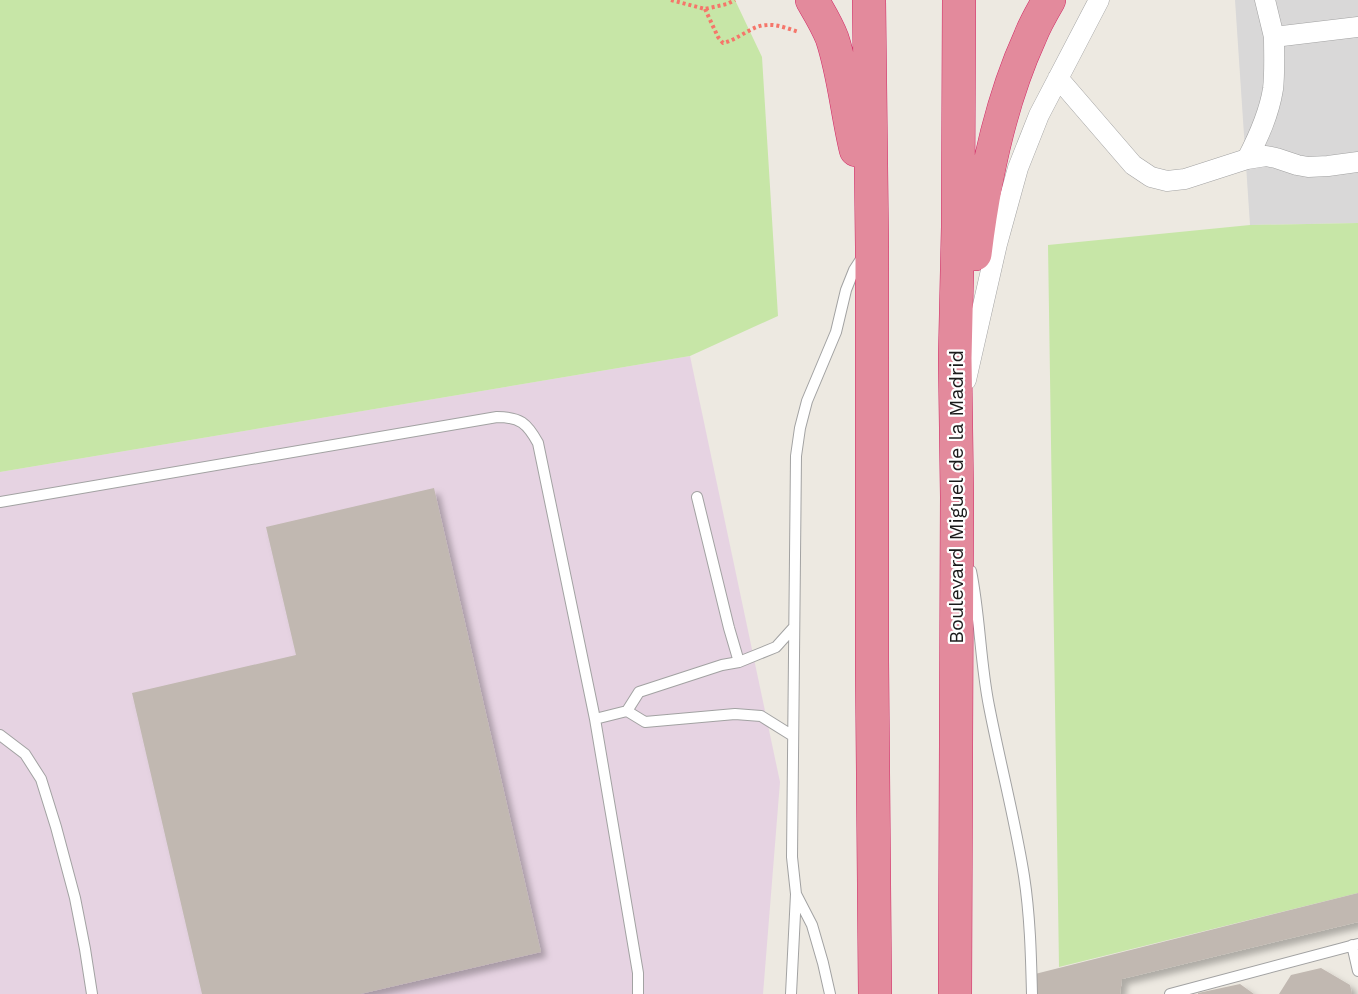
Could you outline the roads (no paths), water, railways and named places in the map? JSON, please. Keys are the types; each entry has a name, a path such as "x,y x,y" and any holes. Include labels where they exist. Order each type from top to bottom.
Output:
{"highway":[{"path":"812,0 831,37 857,152 863,172 870,184"},
{"path":"869,0 875,994"},
{"name":"Boulevard Miguel de la Madrid","path":"955,994 957,497 955,358 959,0"},
{"path":"955,358 964,330 979,222 995,141 1010,88 1026,47 1049,0"}],"street":[{"path":"956,426 997,244 1018,168 1039,115 1099,0"},
{"path":"1247,159 1268,112 1273,87 1274,37 1265,0"},
{"path":"1274,37 1358,27"},
{"path":"1058,78 1133,165 1151,177 1167,181 1185,179 1247,159 1266,156 1308,167 1358,162"}],"lane":[{"path":"791,994 796,894 792,857 796,456 807,401 836,332 846,290 854,270 872,247"},
{"path":"0,502 497,417 508,417 529,427 538,443 595,719 638,973 638,994"},
{"path":"697,497 739,662"},
{"path":"957,497 976,600 988,704 1024,877 1029,917 1032,994"},
{"path":"595,719 627,711 639,693 722,665 739,662 776,647 794,627"},
{"path":"627,711 645,722 735,714 761,716 793,736"},
{"path":"0,735 25,754 41,779 75,898 92,994"},
{"path":"796,894 812,925 830,994"},
{"path":"1170,994 1355,945 1358,971"}]}
